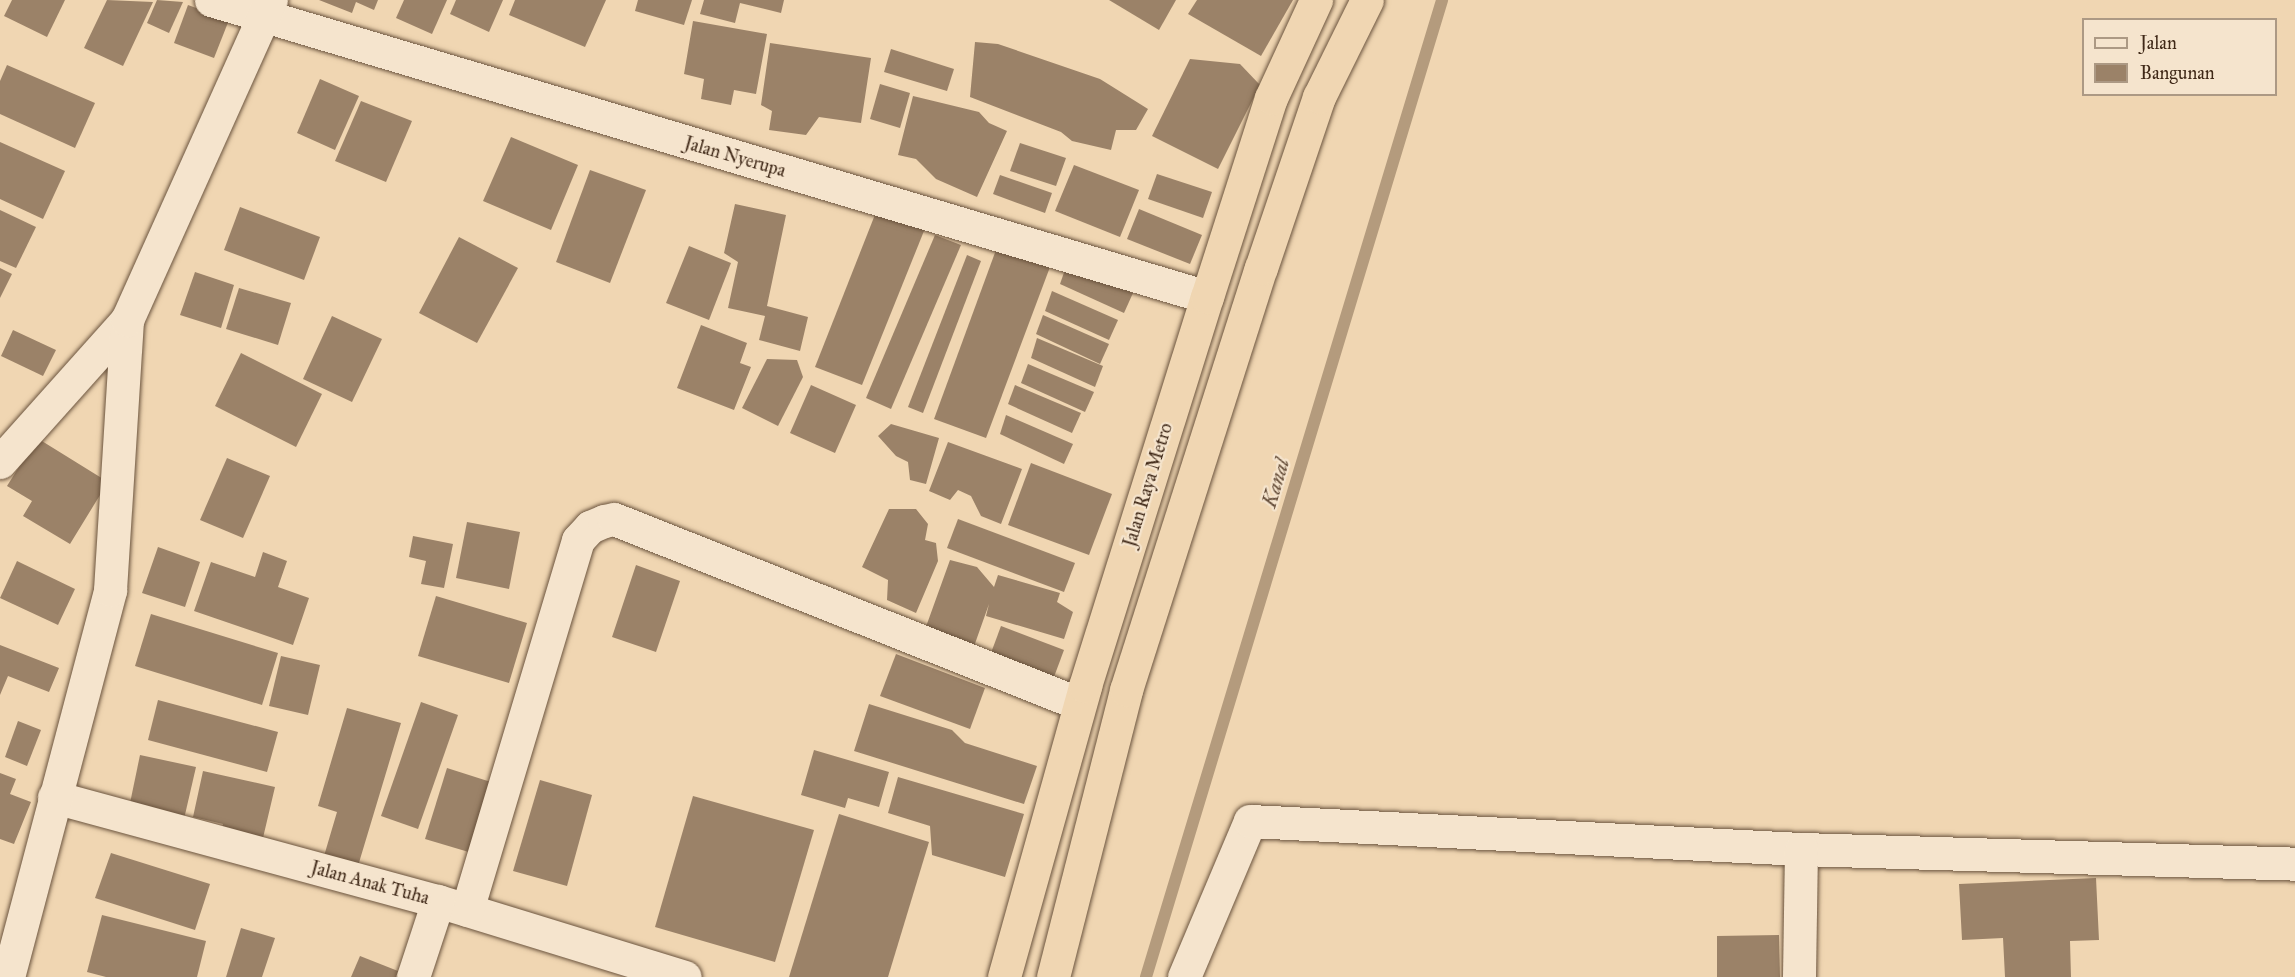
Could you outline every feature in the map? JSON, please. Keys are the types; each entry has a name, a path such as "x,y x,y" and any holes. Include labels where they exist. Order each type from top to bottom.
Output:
{"highway":[{"name":"Jalan Raya Metro","path":"1004,977 1080,704 1207,297 1272,98 1316,0"},
{"path":"1053,977 1126,690 1261,268 1319,97 1367,0"}],"street":[{"name":"Jalan Nyerupa","path":"211,0 267,9 1207,297"},
{"path":"0,462 127,320 267,9"},
{"path":"8,977 110,590 127,320"},
{"path":"413,977 453,905 579,540 590,527 604,521 615,519 1080,704"},
{"name":"Jalan Anak Tuha","path":"54,797 453,905 684,977"},
{"path":"1184,977 1250,822 1801,849 2295,864"},
{"path":"1799,977 1801,849"}],"building":[{"path":"12,0 65,0 47,37 4,16"},
{"path":"107,0 153,2 123,66 84,48"},
{"path":"157,0 183,2 169,33 147,23"},
{"path":"319,0 378,0 374,10 356,2 352,13"},
{"path":"404,0 447,0 432,34 396,18"},
{"path":"456,0 503,0 489,32 450,14"},
{"path":"515,0 606,0 585,47 509,15"},
{"path":"638,0 692,0 684,25 635,11"},
{"path":"704,0 784,0 781,13 740,3 735,23 700,14"},
{"path":"1109,0 1176,0 1159,30"},
{"path":"1197,0 1293,0 1261,56 1188,14"},
{"path":"188,5 229,20 214,58 174,43"},
{"path":"693,21 767,34 756,94 734,90 731,105 701,99 704,79 684,74"},
{"path":"975,42 998,44 1100,79 1148,109 1136,130 1116,130 1111,150 1072,141 1061,132 970,97"},
{"path":"770,43 871,58 861,123 819,117 806,135 769,130 772,111 761,105"},
{"path":"891,49 954,69 947,91 884,72"},
{"path":"1190,59 1240,64 1260,85 1218,169 1152,136"},
{"path":"7,65 95,103 75,148 0,114 0,81"},
{"path":"320,79 359,96 335,150 297,133"},
{"path":"880,84 910,93 900,128 870,119"},
{"path":"913,96 979,112 989,123 1007,131 977,197 936,179 916,159 898,155"},
{"path":"361,101 412,121 386,182 335,161"},
{"path":"511,137 578,165 551,230 483,201"},
{"path":"0,142 65,171 43,219 0,199"},
{"path":"1020,143 1066,158 1056,186 1010,171"},
{"path":"1074,165 1139,190 1120,237 1055,211"},
{"path":"590,170 646,190 610,283 556,262"},
{"path":"1157,174 1212,192 1203,218 1148,199"},
{"path":"1000,175 1052,193 1045,213 993,194"},
{"path":"735,204 786,215 767,306 808,317 800,351 759,340 765,316 728,308 738,262 724,253"},
{"path":"240,207 320,237 304,280 224,250"},
{"path":"878,207 926,226 862,385 815,367"},
{"path":"1139,209 1202,235 1190,264 1127,239"},
{"path":"0,210 36,227 16,268 0,261"},
{"path":"935,235 961,245 891,409 866,398"},
{"path":"459,237 518,268 477,343 419,313"},
{"path":"1000,239 1053,259 986,438 934,419"},
{"path":"689,246 731,263 709,320 666,303"},
{"path":"967,255 981,261 923,413 908,407"},
{"path":"1067,264 1133,293 1124,313 1060,284"},
{"path":"0,268 12,274 0,298"},
{"path":"195,272 234,285 221,328 180,315"},
{"path":"239,288 291,303 278,345 226,329"},
{"path":"1052,291 1118,320 1109,340 1045,311"},
{"path":"1043,315 1109,344 1100,364 1036,334"},
{"path":"332,316 382,339 352,402 303,379"},
{"path":"701,325 747,343 740,363 751,367 734,410 677,388"},
{"path":"13,330 56,350 43,376 1,356"},
{"path":"1037,338 1103,366 1095,387 1031,358"},
{"path":"241,353 322,394 296,447 215,406"},
{"path":"767,359 797,360 803,377 778,426 742,408"},
{"path":"1028,364 1094,392 1085,412 1021,383"},
{"path":"811,385 856,405 835,453 790,433"},
{"path":"1015,385 1081,413 1072,433 1008,404"},
{"path":"1006,415 1073,444 1064,464 1000,434"},
{"path":"891,424 939,438 926,484 910,480 908,462 896,456 878,436"},
{"path":"37,438 108,482 70,544 23,516 32,501 7,486"},
{"path":"948,442 1022,469 1001,524 981,516 971,496 958,490 950,500 929,491"},
{"path":"227,458 270,476 243,538 200,520"},
{"path":"1031,463 1112,494 1089,555 1008,525"},
{"path":"889,509 916,509 928,524 925,540 936,543 938,561 916,613 887,600 888,580 862,567"},
{"path":"958,519 1075,563 1064,592 947,548"},
{"path":"467,522 520,532 509,589 456,578"},
{"path":"413,536 453,544 444,588 421,584 426,561 409,557"},
{"path":"158,547 200,562 185,607 142,593"},
{"path":"263,552 287,561 278,587 309,598 293,645 194,611 211,562 255,577"},
{"path":"950,560 977,567 994,587 998,575 1060,593 1057,602 1073,612 1064,639 986,616 989,604 972,652 923,635"},
{"path":"17,561 75,589 58,625 0,598"},
{"path":"636,565 680,581 656,652 612,637"},
{"path":"436,596 527,623 509,683 418,656"},
{"path":"151,614 278,653 262,705 135,666"},
{"path":"1001,626 1064,650 1051,685 988,661"},
{"path":"0,645 59,668 49,692 8,676 0,695"},
{"path":"896,654 985,688 970,729 880,696"},
{"path":"281,656 320,665 308,715 269,706"},
{"path":"158,700 278,732 267,772 148,740"},
{"path":"421,702 458,715 418,829 381,816"},
{"path":"869,704 952,730 965,743 1037,766 1024,804 854,751"},
{"path":"347,708 401,723 358,866 324,856 337,812 318,806"},
{"path":"18,721 41,730 27,766 5,757"},
{"path":"814,750 889,772 879,807 848,798 845,808 801,795"},
{"path":"140,755 196,767 184,819 129,808"},
{"path":"447,768 494,783 472,853 425,839"},
{"path":"203,771 275,787 258,859 217,850 223,824 193,817"},
{"path":"0,773 16,779 10,794 31,802 14,844 0,839"},
{"path":"898,777 1024,814 1005,877 932,855 930,826 888,813"},
{"path":"540,780 592,795 567,886 513,871"},
{"path":"693,796 814,830 775,962 655,927"},
{"path":"839,814 929,842 888,977 789,977"},
{"path":"111,853 210,884 195,930 95,898"},
{"path":"2096,878 2099,940 2070,941 2071,977 2005,977 2003,938 1962,940 1959,884"},
{"path":"102,915 206,941 197,977 106,977 87,972"},
{"path":"241,928 275,938 262,977 226,977"},
{"path":"1779,935 1780,977 1717,977 1717,936"},
{"path":"360,956 398,971 396,977 351,977"}],"waterway":[{"name":"Kanal","path":"1146,977 1442,0"}]}
